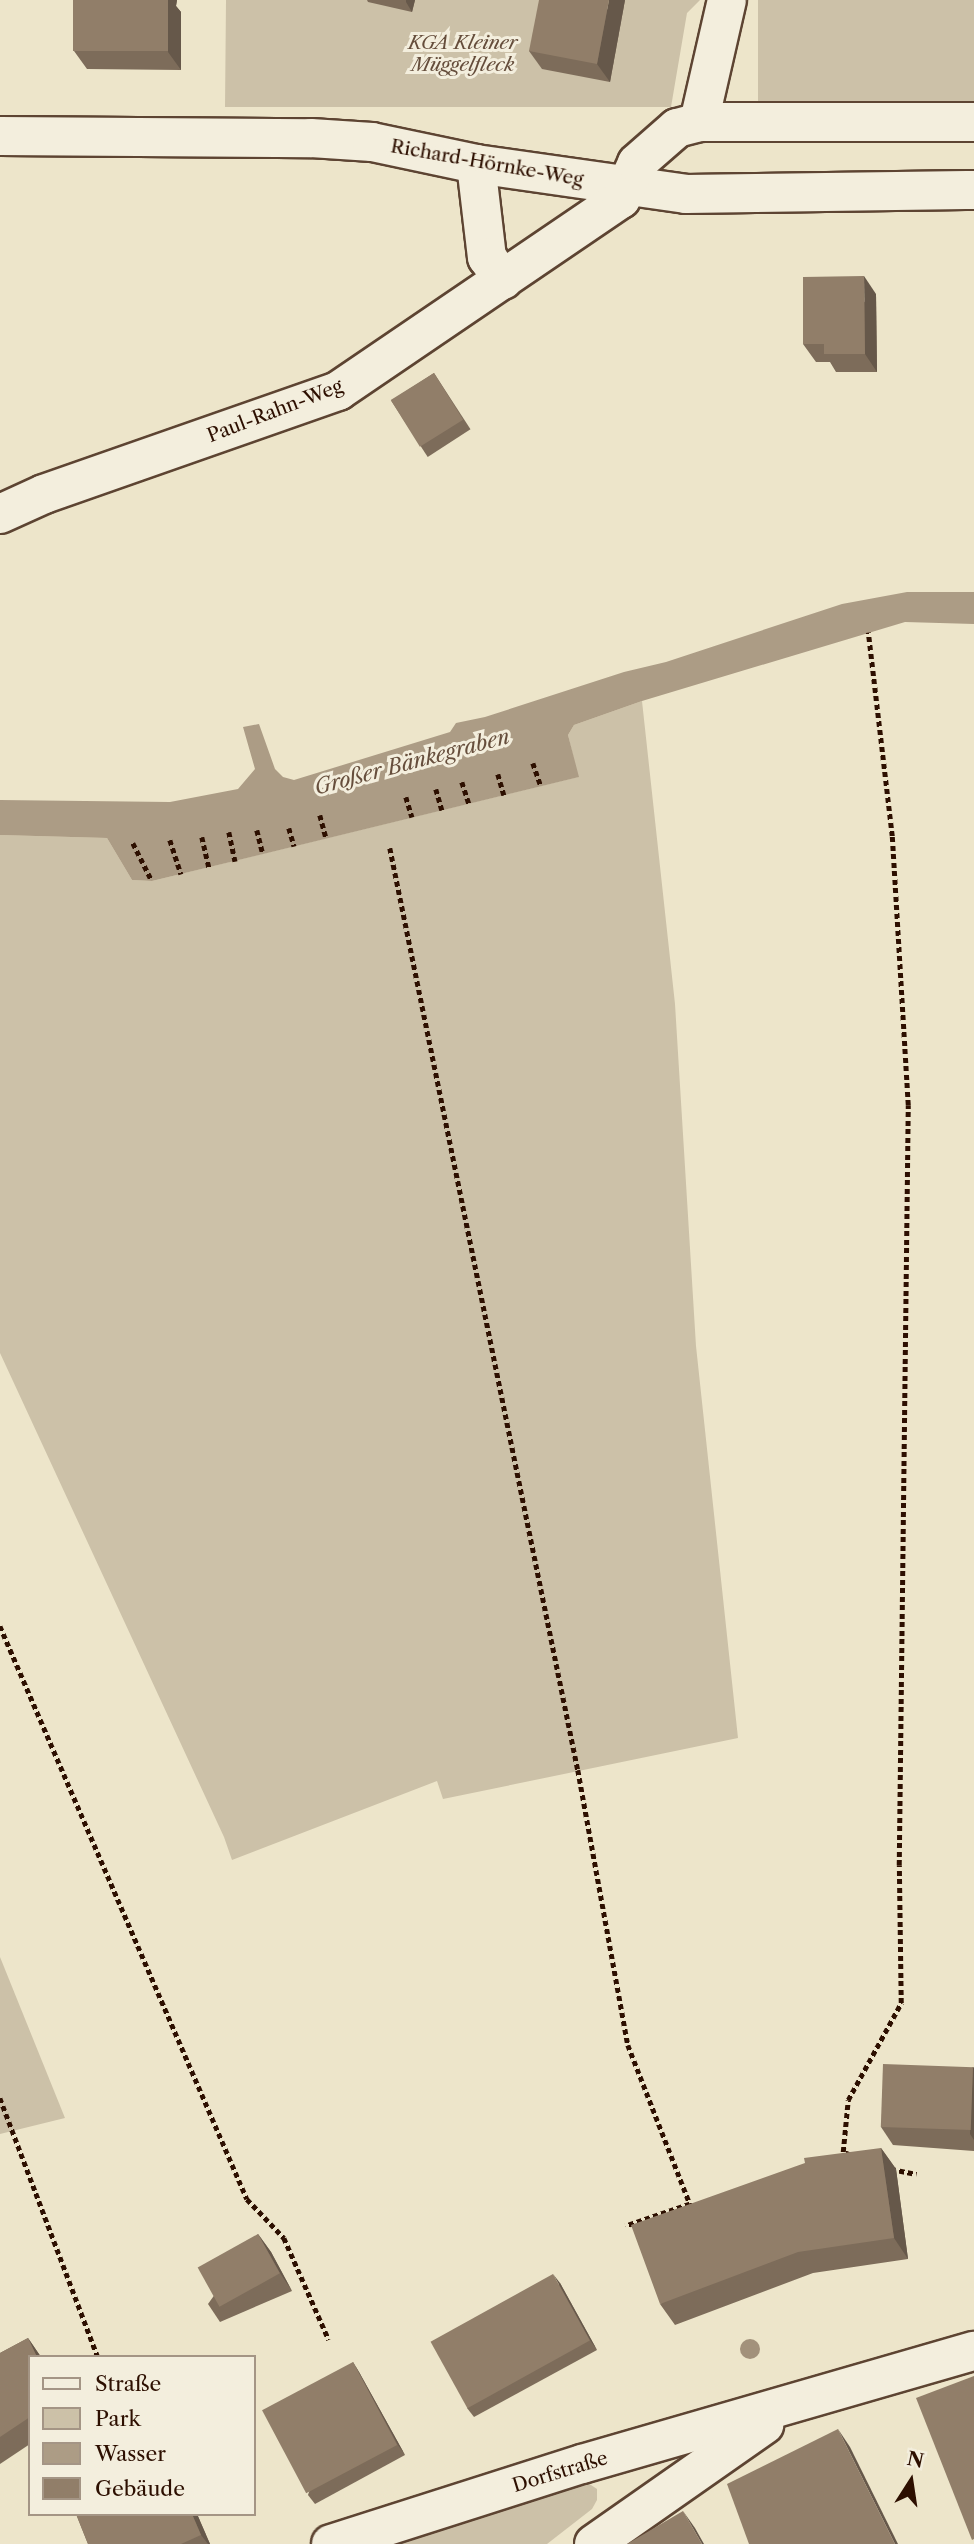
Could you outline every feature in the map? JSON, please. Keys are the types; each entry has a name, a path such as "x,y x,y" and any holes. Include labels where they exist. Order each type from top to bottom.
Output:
{"street":[{"path":"727,0 699,122 974,122"},
{"name":"Paul-Rahn-Weg","path":"0,514 44,494 338,391 621,199 637,163 677,128 699,122"},
{"name":"Richard-Hörnke-Weg","path":"0,136 311,138 372,142 476,164 686,194 771,195 974,190"},
{"path":"476,164 487,257 503,280"},
{"name":"Dorfstraße","path":"331,2544 582,2464 792,2406 974,2351"},
{"name":"Dorfstraße","path":"594,2544 666,2490 792,2406"}],"path":[{"path":"855,2158 843,2152 848,2100 901,2003 899,1865 908,1105 892,836 868,632"},
{"path":"533,763 541,786"},
{"path":"498,774 504,795"},
{"path":"462,782 469,804"},
{"path":"436,789 442,810"},
{"path":"406,797 412,817"},
{"path":"320,816 326,838"},
{"path":"289,828 294,846"},
{"path":"257,830 263,854"},
{"path":"229,832 235,860"},
{"path":"202,837 209,867"},
{"path":"170,840 181,874"},
{"path":"133,842 152,881"},
{"path":"390,848 578,1770 628,2045 690,2204 626,2226"},
{"path":"0,1626 247,2199 284,2238 329,2340"},
{"path":"0,2098 97,2355"},
{"path":"880,2167 917,2174"}],"green space":[{"name":"KGA Kleiner Müggelfleck","path":"226,0 700,0 687,13 671,107 225,107"},
{"path":"758,0 974,0 974,113 758,113"},
{"path":"642,701 675,1004 696,1346 738,1738 443,1799 437,1781 232,1860 224,1837 0,1353 0,835 107,838 132,880 152,881 578,777 568,735 574,725"},
{"path":"0,1957 65,2118 0,2134"},
{"path":"576,2483 588,2483 597,2489 597,2500 592,2509 547,2544 398,2544"}],"water":[{"name":"Großer Bänkegraben","path":"907,592 974,592 974,624 905,622 642,701 574,725 568,735 579,777 152,881 132,880 107,838 0,835 0,800 170,802 238,789 255,769 243,727 259,724 275,769 283,777 294,780 450,732 456,723 485,717 624,672 666,662 842,604"}],"building":[{"path":"73,0 168,0 168,51 73,51"},
{"path":"539,0 609,0 597,64 529,51"},
{"path":"864,276 865,354 824,354 824,344 803,344 803,277"},
{"path":"434,373 463,420 420,447 391,400"},
{"path":"883,2064 973,2067 971,2130 881,2127"},
{"path":"881,2148 894,2238 798,2252 660,2304 631,2225 805,2163 804,2158"},
{"path":"258,2234 280,2273 219,2307 198,2267"},
{"path":"553,2274 590,2340 467,2408 431,2342"},
{"path":"28,2338 36,2355 28,2355 28,2418 0,2437 0,2353"},
{"path":"353,2362 397,2445 306,2493 262,2410"},
{"path":"974,2376 974,2539 972,2540 916,2398"},
{"path":"838,2429 895,2544 749,2544 727,2484"},
{"path":"683,2511 702,2544 627,2544"},
{"path":"77,2516 193,2516 201,2535 181,2544 88,2544"}]}
